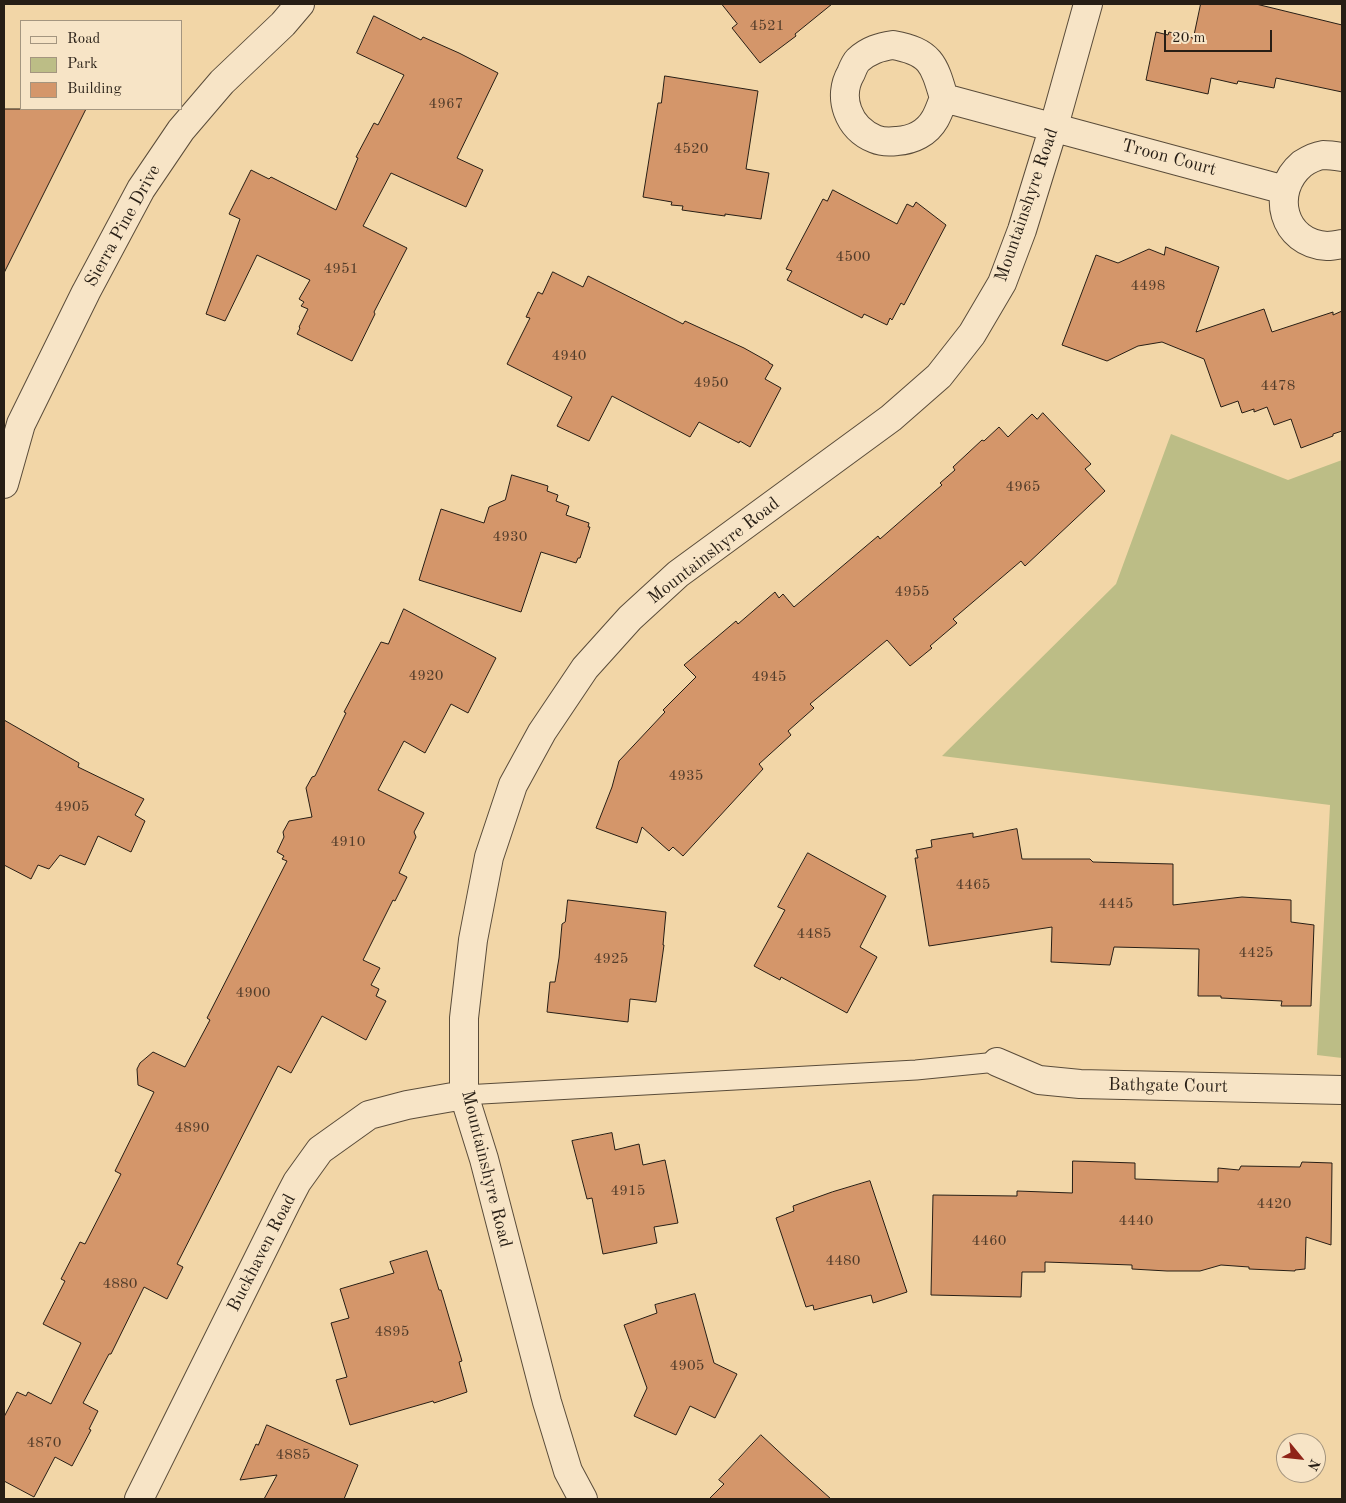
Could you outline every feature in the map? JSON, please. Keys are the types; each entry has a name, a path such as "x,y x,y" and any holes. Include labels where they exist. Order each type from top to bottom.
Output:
{"street":[{"name":"Sierra Pine Drive","path":"4,484 21,424 86,292 141,189 181,130 222,82 283,24 300,4"},
{"name":"Mountainshyre Road","path":"582,1499 568,1471 547,1402 484,1159 464,1095 464,1018 473,940 489,857 513,785 542,732 585,668 630,618 678,574 891,418 940,376 972,334 1002,284 1022,230 1054,126 1088,4"},
{"name":"Troon Court","path":"944,98 1054,126 1285,190"},
{"path":"1342,157 1322,155 1307,160 1295,171 1285,190 1284,206 1287,219 1296,232 1304,239 1319,245 1342,244"},
{"name":"Bathgate Court","path":"997,1062 1040,1080 1080,1084 1342,1090"},
{"name":"Buckhaven Road","path":"139,1499 297,1182 320,1150 369,1115 407,1105 464,1095"}],"lane":[{"path":"464,1095 898,1071 997,1062"}],"green space":[{"path":"1171,434 1288,480 1342,460 1342,1058 1317,1055 1330,805 942,756 1116,584"}],"building":[{"path":"722,4 832,4 795,34 796,36 760,63 732,28 737,24"},
{"path":"1201,4 1256,4 1342,25 1342,92 1276,78 1274,88 1238,81 1237,84 1211,78 1208,94 1146,80 1156,32 1168,35 1169,32 1193,38"},
{"path":"374,16 421,40 423,37 498,73 457,158 483,170 466,207 391,173 363,226 407,248 374,312 375,314 352,361 297,334 308,309 301,306 304,302 299,299 310,280 257,255 225,321 206,314 240,219 229,214 251,170 269,179 271,177 336,210 358,158 356,157 374,123 378,125 404,75 357,53"},
{"path":"665,76 758,91 746,169 769,173 761,219 682,210 683,206 671,205 672,202 643,197 658,103 661,103"},
{"path":"4,109 86,110 4,273"},
{"path":"833,190 897,224 907,204 913,207 916,202 946,225 904,305 901,303 892,320 890,318 887,325 864,314 862,318 787,280 792,271 786,269 823,199 827,201"},
{"path":"1166,247 1219,267 1196,332 1264,309 1272,332 1333,312 1333,315 1342,311 1342,431 1301,448 1291,419 1274,425 1267,407 1254,412 1254,409 1242,413 1238,401 1221,407 1204,359 1162,342 1138,346 1107,361 1062,345 1096,255 1118,263 1149,249 1164,255"},
{"path":"553,272 583,287 588,276 683,324 685,321 744,348 773,365 765,379 781,388 750,447 699,422 690,437 612,396 589,441 557,426 572,397 507,364 530,318 526,317 538,292 542,294"},
{"path":"1043,413 1091,464 1085,469 1105,491 1025,566 1021,561 953,619 957,623 930,646 932,648 910,666 887,640 810,704 814,708 788,731 791,735 759,764 763,769 683,856 673,847 669,851 642,827 637,843 596,828 612,787 619,761 665,712 663,710 696,677 684,665 736,621 738,624 775,592 779,598 783,594 794,607 878,536 880,539 942,485 940,483 955,470 953,467 982,440 984,441 999,427 1008,437 1032,414 1037,419"},
{"path":"512,475 548,486 547,491 558,495 556,501 569,506 566,515 589,523 588,527 590,527 580,558 578,558 576,563 541,552 521,612 419,580 441,509 484,523 489,507 505,500"},
{"path":"404,609 496,658 468,713 451,704 425,753 404,741 378,790 424,813 414,832 416,837 399,873 407,877 395,901 393,900 363,960 380,968 371,985 379,989 376,996 386,1001 366,1040 322,1016 291,1073 278,1066 177,1264 183,1267 167,1299 144,1287 111,1354 109,1354 83,1403 98,1411 89,1429 91,1430 72,1466 55,1457 34,1497 4,1481 4,1417 17,1392 26,1396 28,1392 51,1404 81,1343 43,1324 65,1281 61,1279 80,1242 85,1244 121,1174 115,1171 154,1092 138,1085 137,1069 140,1063 153,1052 185,1067 210,1020 207,1018 287,861 282,859 284,856 277,852 284,837 283,832 289,821 312,817 306,788 312,777 315,776 346,713 344,712 381,642 388,644"},
{"path":"4,720 79,763 78,767 144,799 135,815 145,821 131,852 98,836 85,865 60,855 49,869 38,865 31,879 4,865"},
{"path":"1017,829 1022,859 1090,859 1093,862 1173,864 1173,905 1242,897 1291,900 1291,922 1314,925 1311,1006 1281,1006 1282,1001 1198,996 1199,949 1114,947 1110,965 1051,962 1052,927 929,946 915,858 918,858 916,850 932,847 931,840 973,833 973,837"},
{"path":"808,853 886,896 860,947 877,957 847,1013 781,977 780,980 754,966 785,910 778,907"},
{"path":"568,900 666,912 664,945 656,1002 630,999 628,1022 547,1012 550,982 555,982 562,924 565,922"},
{"path":"612,1133 615,1150 639,1144 643,1165 665,1160 678,1223 654,1227 657,1243 603,1254 592,1198 587,1199 572,1141"},
{"path":"1073,1161 1135,1163 1135,1179 1218,1182 1218,1168 1239,1170 1241,1166 1300,1167 1302,1162 1332,1163 1331,1245 1306,1237 1305,1269 1295,1271 1249,1269 1249,1267 1221,1265 1200,1271 1167,1271 1132,1269 1132,1265 1045,1262 1045,1272 1022,1272 1021,1297 931,1295 933,1195 1017,1196 1017,1191 1072,1193"},
{"path":"870,1181 907,1292 873,1303 871,1295 814,1310 813,1305 806,1307 776,1218 794,1211 793,1206"},
{"path":"427,1251 439,1290 441,1290 462,1361 459,1362 467,1392 434,1403 433,1401 350,1425 336,1380 347,1377 331,1323 349,1318 340,1289 394,1273 390,1262"},
{"path":"695,1294 714,1363 737,1374 715,1418 690,1406 676,1435 634,1416 647,1388 624,1325 657,1313 655,1305"},
{"path":"267,1425 358,1465 344,1499 264,1499 277,1475 240,1480 256,1444 258,1445"},
{"path":"761,1435 831,1499 709,1499 724,1484 719,1480"}]}
